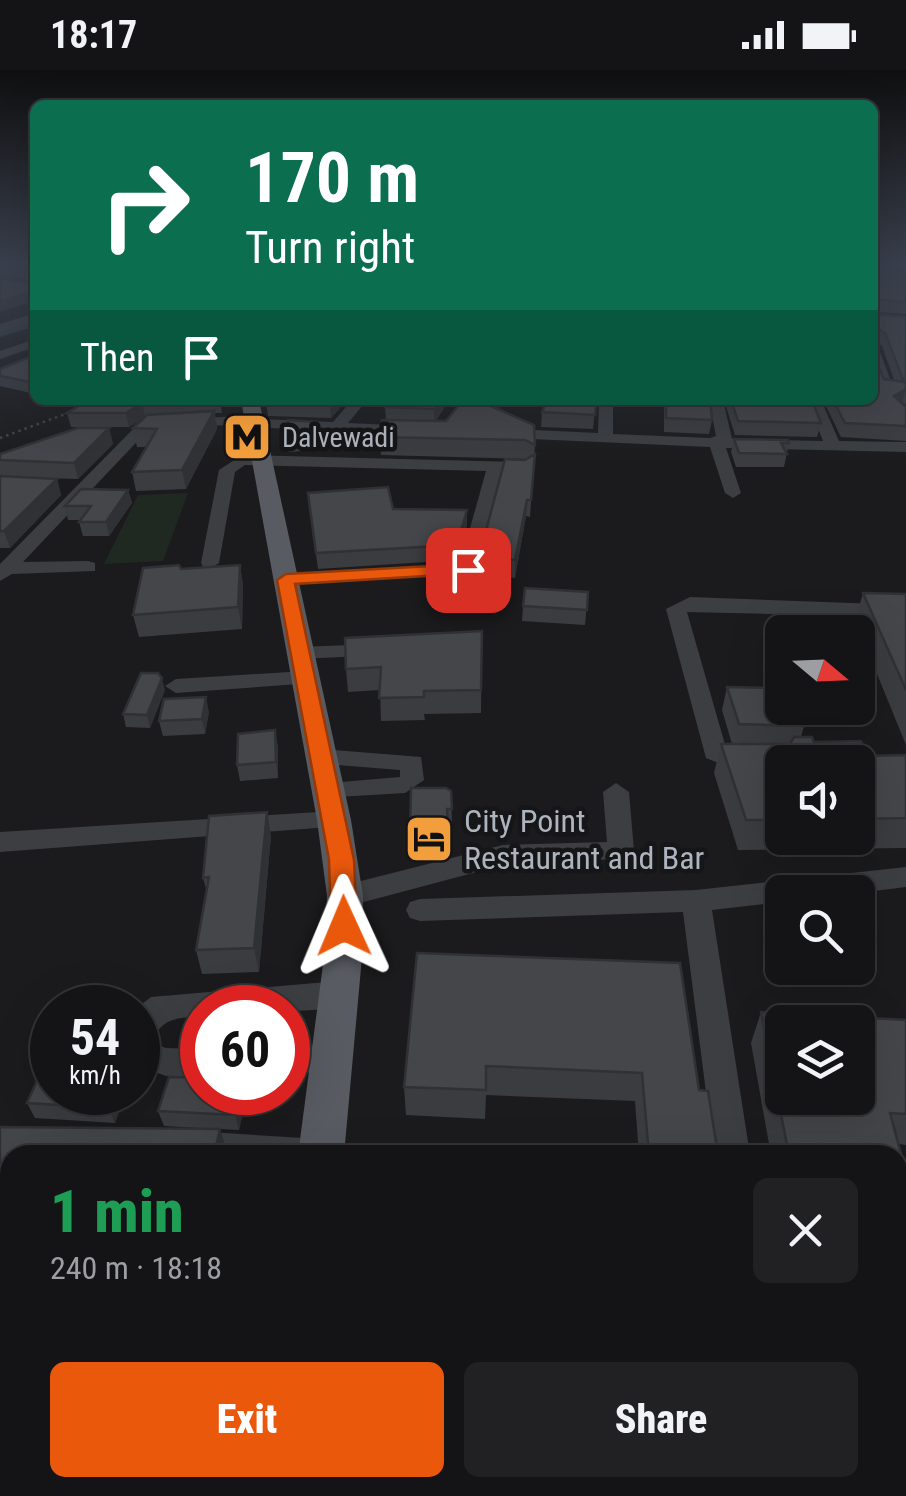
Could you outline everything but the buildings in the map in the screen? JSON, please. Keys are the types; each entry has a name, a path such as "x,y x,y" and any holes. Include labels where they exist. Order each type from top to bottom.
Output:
{"main road":[{"path":"253,414 332,806 345,896 322,1145"}],"street":[{"path":"0,351 30,341"},
{"path":"878,372 891,391"},
{"path":"338,426 356,405"},
{"path":"451,417 458,405"},
{"path":"469,405 532,434 906,447"},
{"path":"605,438 606,405"},
{"path":"716,405 720,441 733,494"},
{"path":"816,405 833,446"},
{"path":"297,425 306,406"},
{"path":"4,571 125,435 145,426 253,414 297,425 431,432"},
{"path":"210,562 227,470 242,460 524,466"},
{"path":"286,580 468,570 495,466"},
{"path":"4,571 88,567"},
{"path":"765,760 728,759 715,752 676,609 690,603 906,611"},
{"path":"176,686 396,649"},
{"path":"0,842 332,806 412,780 412,763 322,757"},
{"path":"345,896 502,855 621,851 616,792"},
{"path":"420,910 696,901 906,877"},
{"path":"696,901 731,1145"},
{"path":"160,1008 339,994"},
{"path":"310,1059 332,1058"}],"path":[{"path":"0,438 72,412"}],"shaded area":[{"path":"188,493 163,561 104,564 138,495"}],"waterway":[{"path":"0,333 8,331"}],"place":[{"name":"Dalvewadi","path":"247,437"},
{"name":"City Point Restaurant and Bar","path":"429,839"}],"route":[{"path":"344,926 341,860 286,580 468,570"}]}
